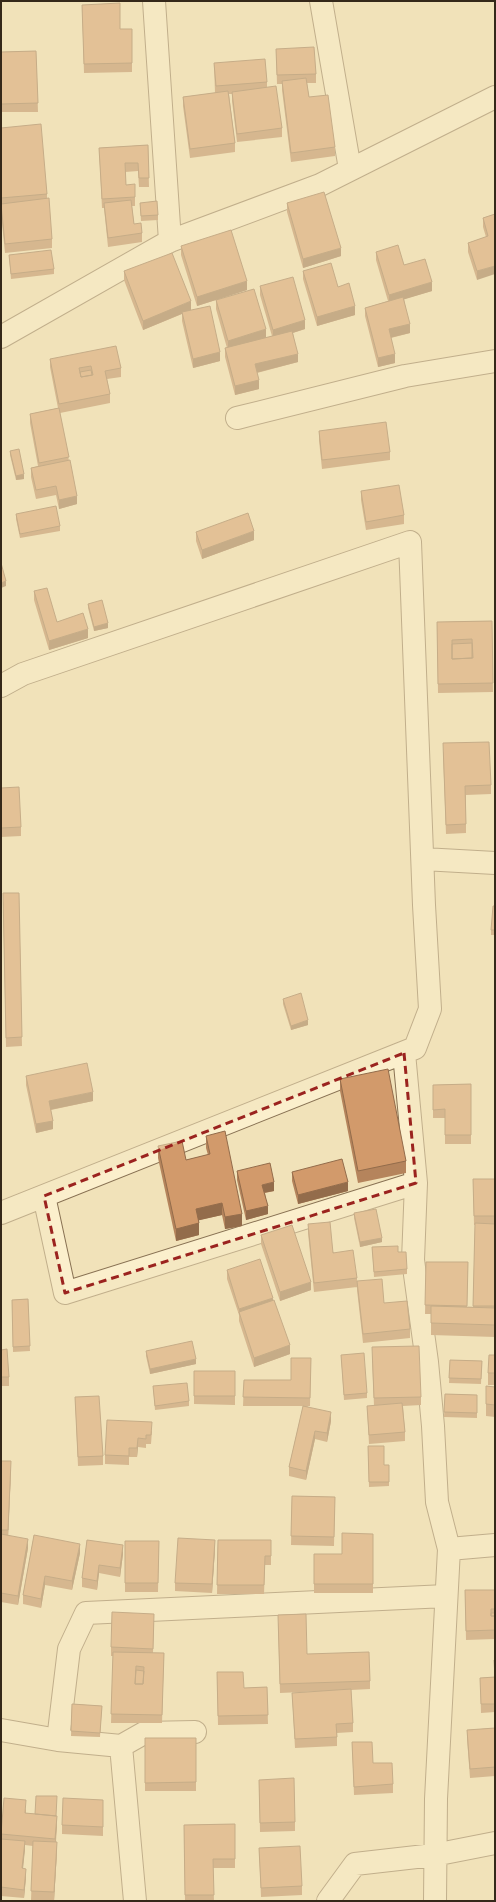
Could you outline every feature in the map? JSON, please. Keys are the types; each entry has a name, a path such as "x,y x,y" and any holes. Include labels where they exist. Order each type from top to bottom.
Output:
{"street":[{"path":"154,1 170,241"},
{"path":"321,1 350,169"},
{"path":"2,329 170,241 320,185 495,97"},
{"path":"237,418 405,376 495,361"},
{"path":"1,686 23,674 410,542 424,905 430,1009 415,1048 1,1213"},
{"path":"423,858 495,863"},
{"path":"404,1053 416,1183 413,1260 428,1369 437,1502 449,1548 434,1855 435,1901"},
{"path":"44,1196 65,1293 416,1183"},
{"path":"449,1548 495,1545"},
{"path":"58,1740 69,1649 86,1613 446,1596"},
{"path":"1,1730 58,1740 121,1746 144,1733 195,1732"},
{"path":"121,1746 135,1901"},
{"path":"328,1901 355,1864 434,1855 495,1843"}],"highlighted area":[{"path":"404,1053 416,1183 65,1293 44,1196"}],"building":[{"path":"120,3 120,29 132,29 132,63 84,64 82,5"},
{"path":"314,47 316,74 277,75 276,49"},
{"path":"36,51 38,103 1,104 1,52"},
{"path":"265,59 267,82 216,86 214,63"},
{"path":"306,78 309,97 328,95 335,147 291,153 282,81"},
{"path":"276,86 282,128 237,134 232,92"},
{"path":"228,91 235,143 190,149 183,97"},
{"path":"41,124 47,194 1,198 1,128"},
{"path":"148,145 149,178 139,178 138,163 125,163 126,185 135,184 135,197 102,199 99,148"},
{"path":"324,192 341,248 303,259 287,203"},
{"path":"49,198 52,239 5,244 1,204"},
{"path":"131,200 134,224 141,223 142,233 108,238 104,203"},
{"path":"157,201 158,215 141,216 140,203"},
{"path":"495,214 495,266 477,271 468,243 488,236 483,218"},
{"path":"231,230 247,281 197,297 181,246"},
{"path":"398,245 404,265 425,259 432,282 389,295 376,252"},
{"path":"51,250 54,269 11,274 9,255"},
{"path":"172,253 191,301 143,321 124,271"},
{"path":"331,263 338,287 349,283 355,306 317,317 303,271"},
{"path":"293,277 305,320 273,330 260,286"},
{"path":"254,289 266,329 228,341 216,300"},
{"path":"403,297 410,324 389,329 395,354 378,358 365,308"},
{"path":"210,306 220,352 193,359 182,312"},
{"path":"292,331 298,354 255,364 259,380 235,386 225,348"},
{"path":"116,346 121,368 105,371 110,394 59,404 50,359","holes":["91,366 93,375 81,377 79,368"]},
{"path":"91,370 92,375 81,377 80,372"},
{"path":"59,408 69,457 39,463 30,414"},
{"path":"386,422 390,452 322,460 319,431"},
{"path":"19,449 24,474 16,476 10,451"},
{"path":"70,460 77,496 59,500 56,486 36,490 31,468"},
{"path":"399,485 404,515 366,522 361,491"},
{"path":"56,506 60,526 20,534 16,514"},
{"path":"248,513 254,531 202,550 196,532"},
{"path":"1,563 6,581 1,583"},
{"path":"47,588 57,622 83,613 88,629 49,641 34,591"},
{"path":"102,600 108,623 94,627 88,604"},
{"path":"492,621 493,683 438,684 437,622","holes":["472,639 473,658 452,659 452,640"]},
{"path":"472,643 472,658 452,659 452,644"},
{"path":"489,742 491,785 465,786 466,824 446,825 443,743"},
{"path":"19,787 21,827 1,828 1,788"},
{"path":"3,893 19,893 22,1037 6,1038"},
{"path":"493,906 495,906 495,930 491,930"},
{"path":"301,993 308,1020 291,1026 283,999"},
{"path":"87,1063 93,1092 49,1101 53,1121 36,1124 26,1076"},
{"path":"388,1069 406,1161 358,1171 340,1079"},
{"path":"471,1084 471,1135 445,1135 445,1109 433,1110 433,1085"},
{"path":"225,1131 242,1214 225,1217 222,1203 196,1209 199,1223 176,1229 158,1146 182,1141 186,1160 210,1154 206,1136"},
{"path":"342,1159 348,1182 298,1195 292,1172"},
{"path":"270,1163 274,1182 262,1185 268,1206 246,1211 237,1171"},
{"path":"473,1179 495,1179 495,1216 474,1216"},
{"path":"376,1209 382,1238 360,1242 354,1213"},
{"path":"330,1222 333,1253 353,1250 357,1278 314,1283 308,1224"},
{"path":"475,1223 495,1224 495,1306 473,1306"},
{"path":"292,1225 311,1282 280,1292 261,1235"},
{"path":"398,1246 398,1252 406,1252 407,1269 374,1272 372,1247"},
{"path":"260,1259 273,1298 239,1309 227,1270"},
{"path":"426,1262 468,1262 467,1306 425,1305"},
{"path":"382,1279 384,1303 407,1301 410,1329 363,1334 357,1281"},
{"path":"28,1299 30,1346 13,1347 12,1300"},
{"path":"274,1300 290,1345 254,1358 239,1312"},
{"path":"431,1306 495,1308 495,1325 431,1323"},
{"path":"192,1341 196,1359 150,1369 146,1351"},
{"path":"419,1346 421,1397 374,1398 372,1347"},
{"path":"7,1349 9,1377 1,1377 1,1350"},
{"path":"364,1353 367,1393 344,1395 341,1355"},
{"path":"489,1355 495,1355 495,1373 488,1373"},
{"path":"291,1358 311,1358 310,1398 243,1397 244,1380 291,1380"},
{"path":"450,1360 482,1361 481,1379 449,1378"},
{"path":"194,1371 235,1371 235,1396 194,1396"},
{"path":"187,1383 189,1401 155,1406 153,1386"},
{"path":"486,1386 495,1387 495,1405 486,1404"},
{"path":"445,1394 477,1395 477,1413 444,1412"},
{"path":"99,1396 103,1456 78,1457 75,1397"},
{"path":"402,1403 405,1432 369,1435 367,1406"},
{"path":"303,1406 331,1412 327,1433 315,1431 306,1471 289,1467"},
{"path":"107,1420 152,1422 151,1435 146,1435 146,1439 138,1438 137,1448 129,1448 129,1456 105,1455"},
{"path":"368,1446 384,1446 384,1465 389,1465 389,1482 369,1482"},
{"path":"1,1461 11,1461 8,1530 1,1530"},
{"path":"292,1496 335,1497 334,1537 291,1536"},
{"path":"342,1533 373,1534 373,1584 314,1584 314,1554 342,1554"},
{"path":"1,1534 28,1539 18,1596 1,1593"},
{"path":"34,1535 80,1544 72,1581 45,1576 41,1599 23,1595"},
{"path":"178,1538 215,1540 212,1584 175,1583"},
{"path":"87,1540 123,1545 120,1568 99,1565 97,1581 82,1578"},
{"path":"218,1540 271,1540 271,1556 265,1556 264,1585 217,1585"},
{"path":"125,1541 159,1541 158,1583 125,1583"},
{"path":"465,1590 495,1590 495,1609 491,1609 491,1616 495,1616 495,1630 466,1631"},
{"path":"112,1612 154,1614 153,1649 111,1647"},
{"path":"491,1613 495,1613 495,1616 491,1616"},
{"path":"306,1614 307,1654 369,1652 370,1681 280,1684 278,1615"},
{"path":"113,1652 164,1653 162,1715 111,1714","holes":["136,1666 144,1667 143,1684 135,1684"]},
{"path":"136,1670 144,1671 143,1684 135,1684"},
{"path":"217,1672 243,1672 244,1688 267,1687 268,1715 218,1716"},
{"path":"495,1677 495,1704 481,1704 480,1678"},
{"path":"351,1689 353,1723 336,1724 337,1737 295,1739 292,1693"},
{"path":"72,1704 102,1706 100,1733 71,1731"},
{"path":"495,1728 495,1767 470,1769 467,1730"},
{"path":"145,1738 196,1738 196,1782 145,1783"},
{"path":"352,1742 372,1742 373,1763 392,1763 393,1784 354,1787"},
{"path":"294,1778 295,1822 260,1823 259,1780"},
{"path":"36,1796 57,1796 56,1816 35,1814"},
{"path":"4,1798 26,1800 25,1813 57,1816 55,1839 1,1834"},
{"path":"63,1798 103,1800 103,1827 62,1825"},
{"path":"235,1824 235,1859 213,1859 214,1895 185,1895 184,1825"},
{"path":"1,1839 25,1841 22,1868 26,1869 24,1890 1,1887"},
{"path":"33,1841 57,1842 54,1892 31,1891"},
{"path":"300,1846 302,1886 261,1888 259,1848"}]}
